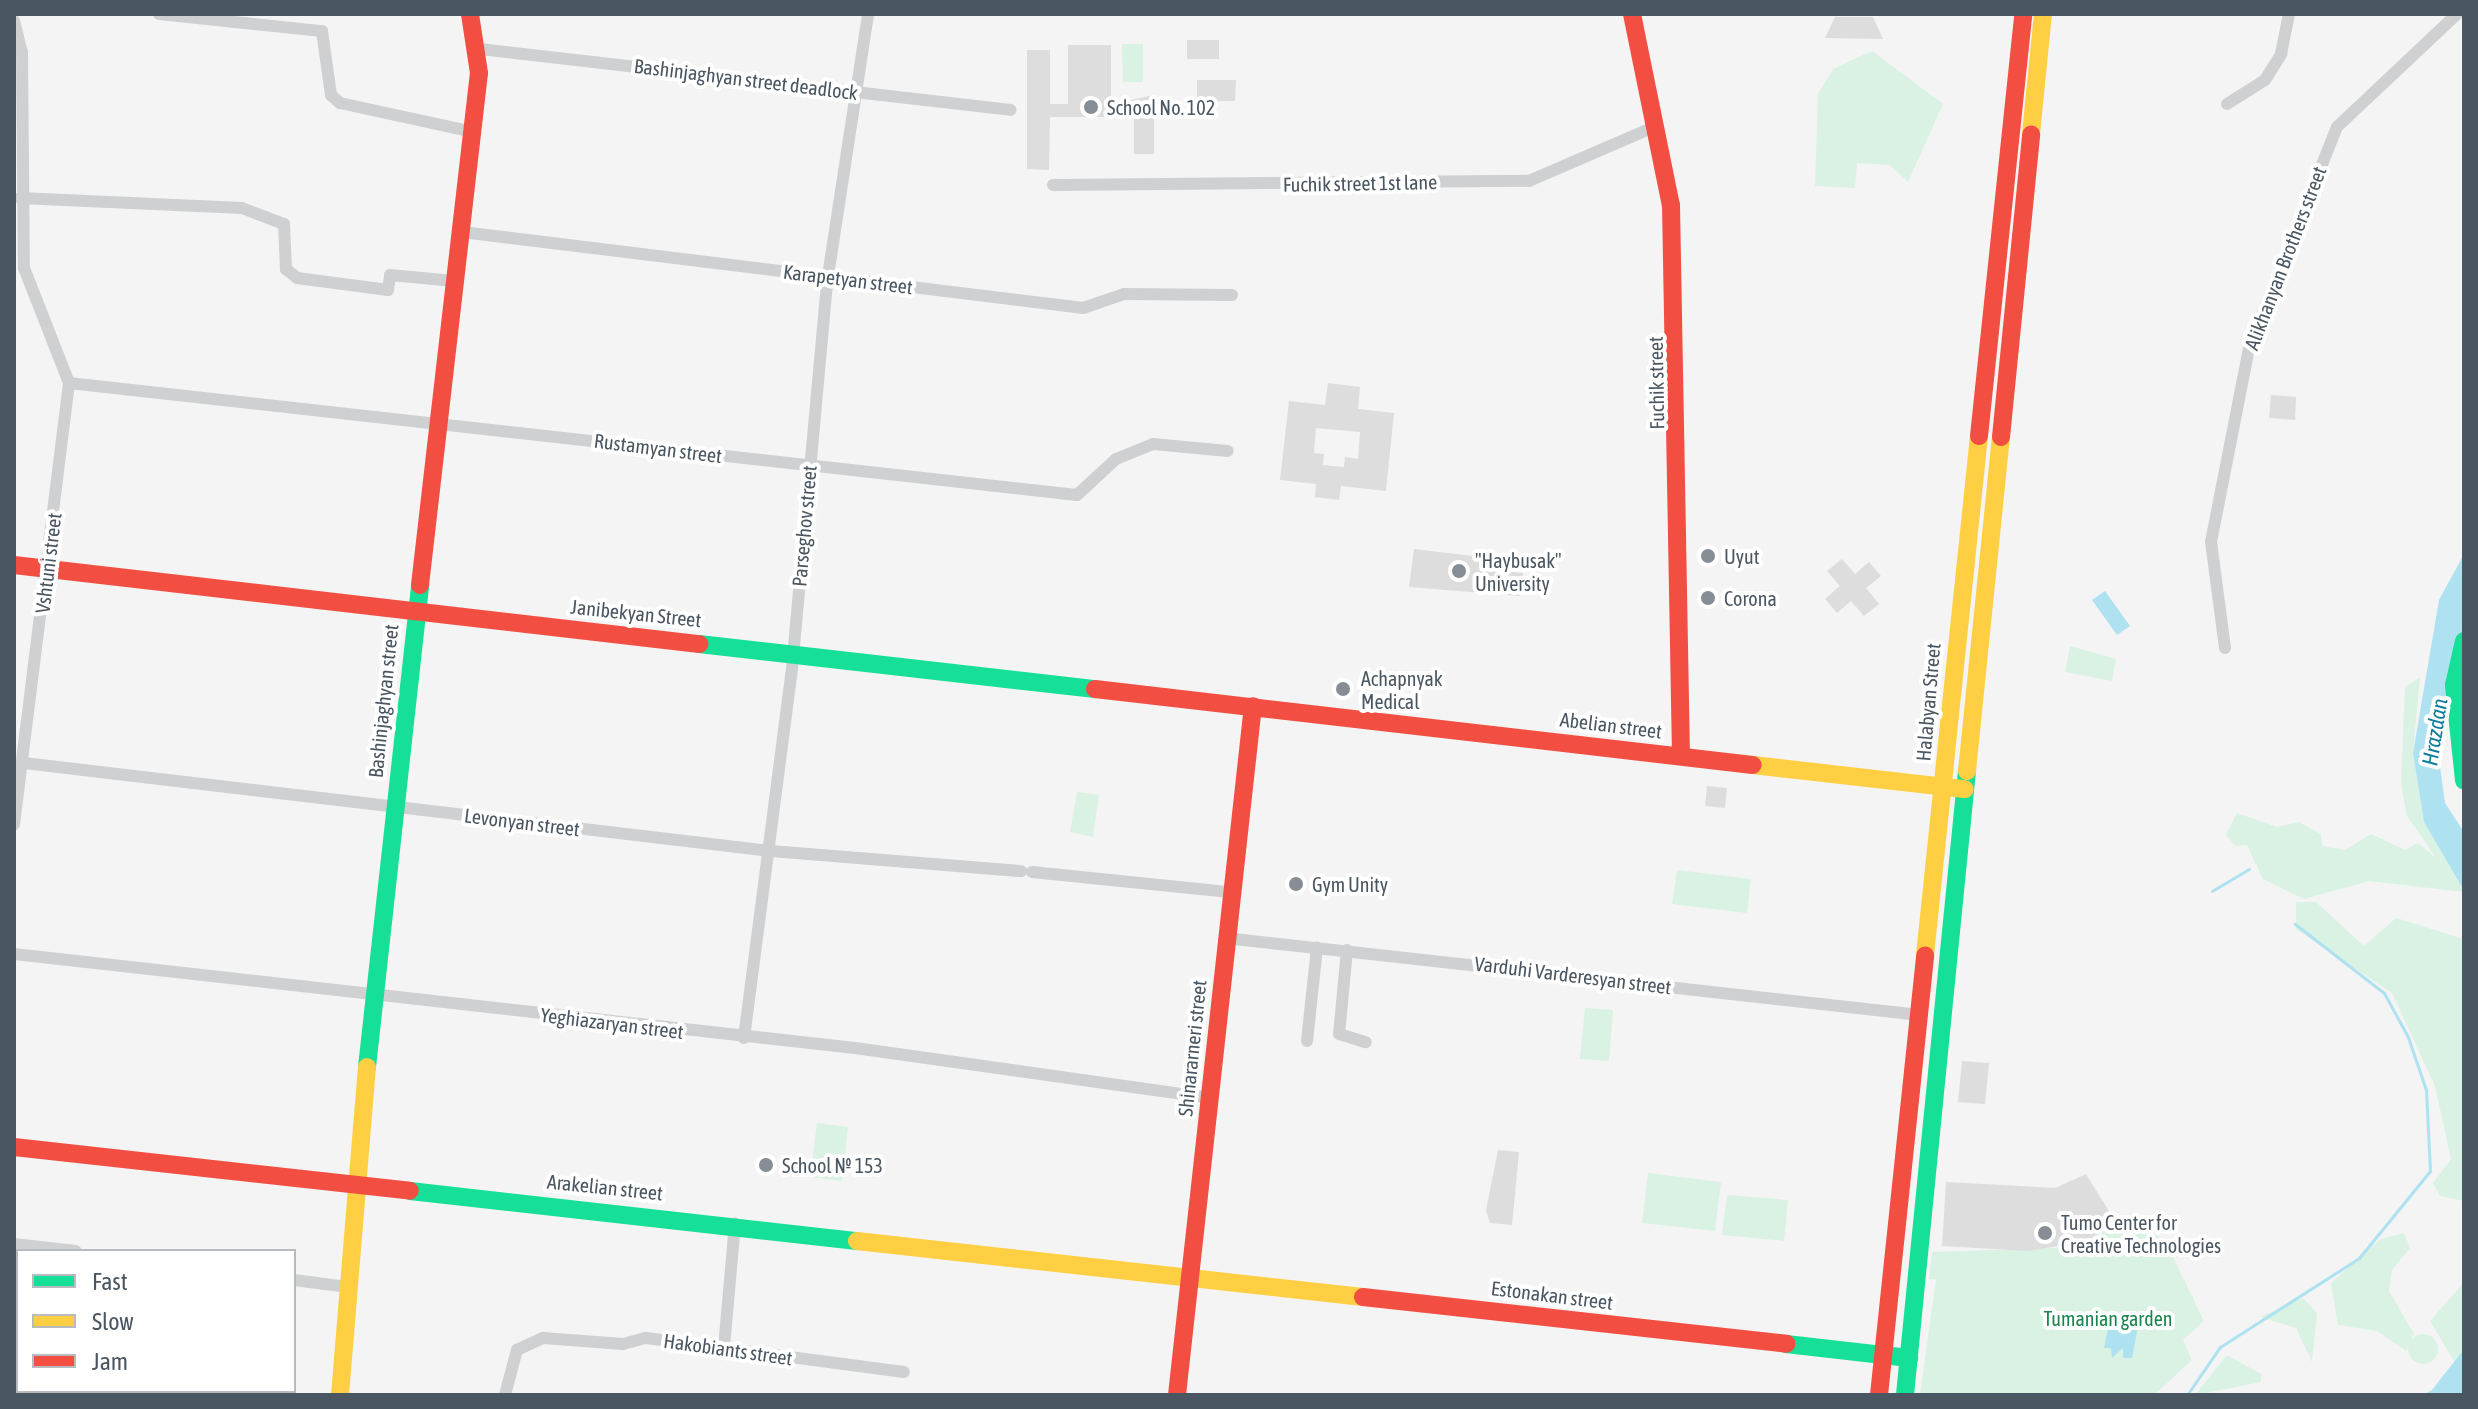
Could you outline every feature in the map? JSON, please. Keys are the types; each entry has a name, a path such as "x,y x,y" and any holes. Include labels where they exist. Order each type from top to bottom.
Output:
{"main road":[{"name":"Bashinjaghyan street","path":"340,1395 373,996 415,610 473,132 480,49 470,14"},
{"name":"Fuchik street","path":"1632,14 1671,205 1678,339 1681,756"},
{"name":"Halabyan Street","path":"1879,1395 2023,14"},
{"path":"1905,1395 2043,14"},
{"path":"1988,353 2000,346 2007,354"},
{"name":"Janibekyan Street","path":"14,565 1253,706"},
{"path":"1957,637 1966,646 1979,640"},
{"path":"2464,641 2454,685 2464,780"},
{"name":"Abelian street","path":"1253,706 1965,789"},
{"name":"Shinararneri street","path":"1177,1395 1230,892 1253,706"},
{"name":"Arakelian street","path":"14,1147 1190,1274"},
{"name":"Estonakan street","path":"1190,1274 1909,1358"}],"street":[{"path":"159,14 322,31 331,95 340,103 473,132"},
{"name":"Parseghov street","path":"744,1038 771,851 794,653 828,276 868,14"},
{"path":"2227,104 2265,80 2281,54 2289,14"},
{"name":"Alikhanyan Brothers street","path":"2225,648 2211,542 2249,348 2337,127 2457,14"},
{"name":"Vshtuni street","path":"14,21 22,52 20,198 24,268 69,383 14,825"},
{"name":"Bashinjaghyan street deadlock","path":"480,49 1011,110"},
{"name":"Fuchik street 1st lane","path":"1053,185 1529,181 1656,126"},
{"path":"20,198 157,199 242,208 284,224 286,269 297,278 388,290 390,275 455,281"},
{"name":"Karapetyan street","path":"462,232 1083,308 1124,294 1232,295"},
{"name":"Rustamyan street","path":"69,383 1082,495 1116,459 1153,444 1228,451"},
{"name":"Levonyan street","path":"24,763 771,851 1026,871 1230,892"},
{"name":"Varduhi Varderesyan street","path":"1225,938 1920,1015"},
{"path":"1307,1041 1317,948"},
{"path":"1347,950 1339,1034 1366,1042"},
{"name":"Yeghiazaryan street","path":"14,954 744,1038 1209,1098"},
{"path":"724,1347 735,1223"},
{"path":"14,1244 58,1249"},
{"path":"296,1280 347,1287"},
{"name":"Hakobiants street","path":"505,1395 512,1359 525,1344 543,1338 724,1347 904,1372"}],"green space":[{"path":"1122,44 1143,44 1143,82 1123,82"},
{"path":"1872,51 1943,104 1908,182 1890,165 1857,163 1855,188 1815,186 1818,94 1833,69"},
{"path":"2070,646 2116,659 2112,681 2065,672"},
{"path":"2420,677 2413,753 2424,822 2464,892 2369,881 2304,899 2263,879 2247,845 2235,846 2226,834 2237,813 2277,827 2299,822 2321,834 2322,846 2345,850 2371,834 2405,850 2418,843 2436,858 2407,816 2401,785 2405,687"},
{"path":"1077,792 1099,795 1093,837 1070,832"},
{"path":"1677,870 1751,879 1747,913 1672,904"},
{"path":"2296,902 2316,902 2364,946 2396,918 2464,939 2464,1201 2440,1196 2433,1183 2451,1159 2435,1086 2392,993 2296,929"},
{"path":"1585,1008 1613,1010 1609,1061 1580,1059"},
{"path":"817,1123 848,1127 842,1181 810,1177"},
{"path":"1648,1173 1721,1182 1715,1231 1642,1223"},
{"path":"1727,1195 1788,1200 1784,1241 1722,1235"},
{"name":"Tumanian garden","path":"2134,1212 2168,1247 2204,1321 2183,1340 2192,1360 2154,1395 1920,1395 1936,1279 1929,1279 1932,1252 2055,1248 2084,1242"},
{"path":"2404,1233 2410,1248 2392,1270 2389,1291 2414,1334 2406,1351 2377,1331 2338,1325 2331,1283 2381,1239"},
{"path":"2464,1282 2464,1349 2454,1361 2430,1321"},
{"path":"2303,1298 2317,1313 2312,1362 2296,1328 2260,1317"},
{"path":"2423,1334 2433,1339 2438,1349 2433,1359 2423,1364 2413,1359 2408,1349 2413,1339"},
{"path":"2227,1355 2261,1374 2261,1382 2195,1395"}],"water":[{"name":"Hrazdan","path":"2464,554 2464,623 2436,738 2445,803 2464,832 2464,891 2424,822 2413,753 2439,600"},
{"path":"2105,591 2130,626 2117,635 2092,600"},
{"path":"2110,1318 2118,1318 2119,1328 2130,1318 2130,1327 2138,1327 2132,1358 2123,1358 2123,1348 2112,1358 2111,1348 2104,1348"},
{"path":"2464,1349 2464,1395 2423,1395 2432,1390"}],"building":[{"path":"1835,17 1873,17 1883,39 1825,38"},
{"path":"1187,40 1219,40 1219,59 1187,59"},
{"name":"School No. 102","path":"1068,45 1111,45 1111,104 1154,95 1154,154 1134,154 1134,117 1050,117 1049,170 1027,169 1027,50 1050,50 1050,104 1068,104"},
{"path":"1197,80 1236,80 1235,101 1197,101"},
{"path":"1328,383 1360,387 1358,409 1394,413 1386,491 1341,486 1339,500 1315,497 1316,484 1280,480 1289,401 1325,405","holes":["1316,428 1360,432 1358,459 1345,457 1344,467 1323,465 1324,454 1314,453"]},
{"path":"2271,395 2296,397 2295,420 2269,418"},
{"name":"\"Haybusak\" University","path":"1414,549 1481,557 1480,568 1523,573 1520,596 1409,587"},
{"path":"1842,559 1855,574 1869,562 1881,576 1866,588 1879,604 1864,616 1851,601 1837,613 1825,599 1840,586 1827,571"},
{"path":"1707,786 1727,788 1725,808 1705,806"},
{"path":"1962,1061 1989,1063 1985,1104 1958,1102"},
{"path":"1498,1150 1519,1152 1512,1225 1490,1223 1486,1210"},
{"name":"Tumo Center for Creative Technologies","path":"2086,1174 2117,1224 2084,1242 2028,1251 1942,1246 1946,1182 2055,1188"}],"waterway":[{"path":"2212,891 2249,869"},
{"path":"2187,1395 2220,1347 2359,1258 2430,1171 2426,1090 2408,1037 2384,993 2295,924"}],"traffic: fast":[{"path":"367,1067 420,585"},
{"path":"2464,641 2454,685 2464,780"},
{"path":"699,644 1095,689"},
{"path":"1905,1395 1967,771"},
{"path":"410,1191 857,1241"},
{"path":"1786,1344 1909,1358"}],"traffic: slow":[{"path":"2031,134 2043,14"},
{"path":"1925,955 1979,436"},
{"path":"1967,771 2001,437"},
{"path":"1753,765 1965,789"},
{"path":"340,1395 367,1067"},
{"path":"857,1241 1363,1297"}],"traffic: jam":[{"path":"420,585 479,73 470,14"},
{"path":"1632,14 1671,205 1681,756"},
{"path":"1979,436 2023,14"},
{"path":"2001,437 2031,134"},
{"path":"14,565 699,644"},
{"path":"1095,689 1753,765"},
{"path":"1177,1395 1253,706"},
{"path":"1879,1395 1925,955"},
{"path":"14,1147 410,1191"},
{"path":"1363,1297 1786,1344"}],"place":[{"name":"School No. 102","path":"1091,107"},
{"name":"Uyut","path":"1708,556"},
{"name":"\"Haybusak\" University","path":"1459,571"},
{"name":"Corona","path":"1708,598"},
{"name":"Achapnyak Medical","path":"1343,689"},
{"name":"Gym Unity","path":"1296,884"},
{"name":"School № 153","path":"766,1165"},
{"name":"Tumo Center for Creative Technologies","path":"2045,1233"}]}
